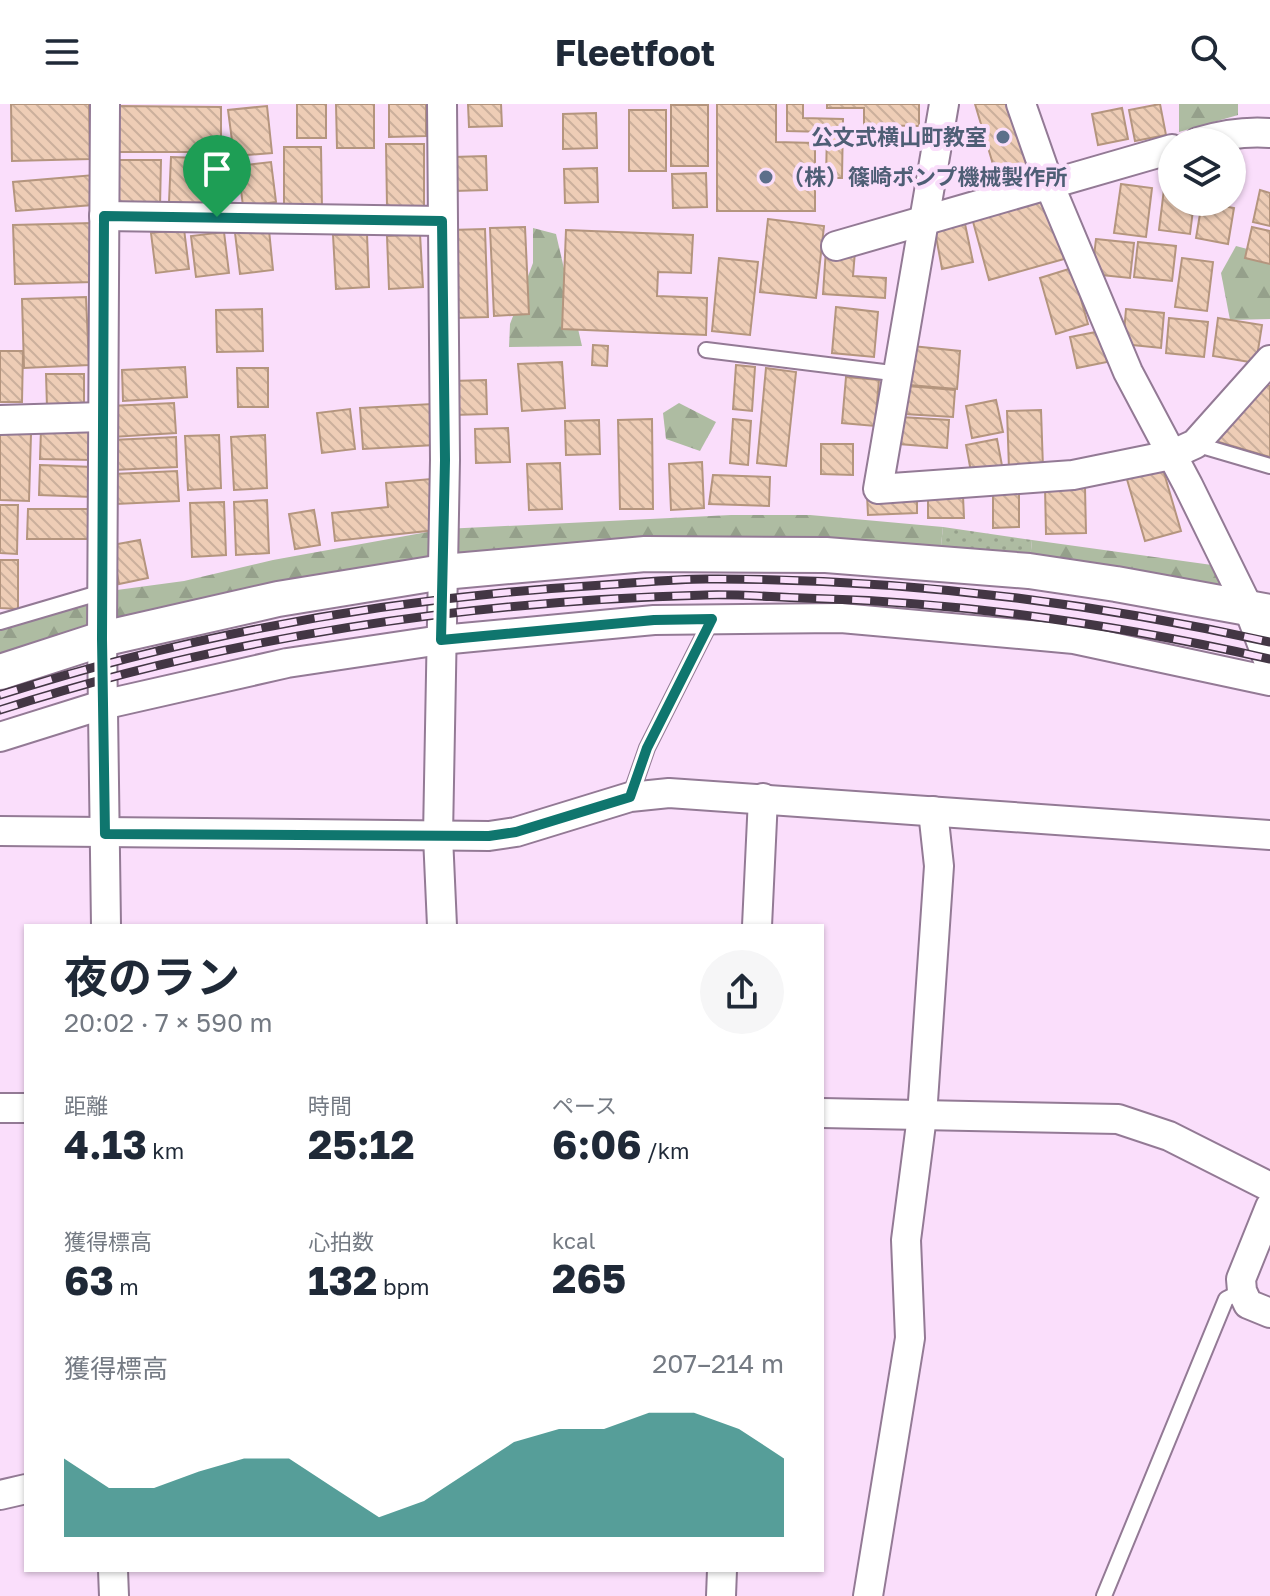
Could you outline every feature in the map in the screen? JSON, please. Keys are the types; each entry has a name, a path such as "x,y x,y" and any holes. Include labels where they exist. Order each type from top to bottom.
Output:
{"street":[{"path":"105,104 102,705 106,924"},
{"path":"442,104 445,460 438,836 442,924"},
{"path":"944,104 878,489 1073,475 1183,449 1270,360"},
{"path":"1021,104 1049,184 1128,372 1183,449 1259,610 1270,665"},
{"path":"1246,133 1270,133"},
{"path":"836,246 1158,153"},
{"path":"104,216 442,221"},
{"path":"0,420 103,417"},
{"path":"0,672 102,639 278,599 443,572 645,554 826,555 1052,573 1259,610"},
{"path":"0,737 102,705 287,663 441,640 654,620 841,618 1074,639 1270,681"},
{"path":"0,831 489,836 516,832 630,797 669,793 1270,835"},
{"path":"757,924 763,798"},
{"path":"868,1596 910,1338 906,1240 922,1116 939,866 933,811"},
{"path":"0,1108 24,1108"},
{"path":"824,1113 1118,1119 1169,1136 1270,1187"},
{"path":"1270,1207 1241,1279 1248,1304 1270,1313"},
{"path":"0,1495 24,1489"},
{"path":"113,1572 114,1596"},
{"path":"721,1596 722,1572"}],"lane":[{"path":"706,350 900,374"},
{"path":"1183,449 1270,466"},
{"path":"0,622 102,592"},
{"path":"630,797 653,735 712,619"},
{"path":"1104,1596 1226,1299 1242,1291"}],"green space":[{"path":"1179,104 1238,104 1238,115 1193,128 1179,128"},
{"path":"533,228 556,234 582,346 509,347 510,324 533,263"},
{"path":"1236,246 1270,255 1270,319 1230,320 1221,273"},
{"path":"679,403 716,422 700,451 666,439 663,413"},
{"path":"731,515 810,515 943,527 939,564 443,572 0,672 0,627 102,592 184,581 273,560 444,529"},
{"path":"943,527 1032,540 1029,571 939,564"},
{"path":"1032,540 1212,565 1232,604 1029,571"}],"building":[{"path":"11,104 89,104 90,159 12,161"},
{"path":"297,104 326,104 326,138 297,138"},
{"path":"336,104 374,104 374,148 337,148"},
{"path":"389,104 426,104 426,136 389,137"},
{"path":"468,104 501,104 502,126 469,127"},
{"name":"（株）篠崎ポンプ機械製作所","path":"717,104 776,104 776,142 815,143 815,211 717,211"},
{"path":"787,104 803,104 803,118 843,119 842,178 826,178 827,132 787,131"},
{"path":"827,104 919,104 919,126 864,125 864,108 827,108"},
{"name":"公文式横山町教室","path":"975,104 1010,104 1031,171 998,181"},
{"path":"1160,104 1165,128 1158,128 1158,137 1135,141 1129,110"},
{"path":"671,105 708,105 708,166 671,166"},
{"path":"118,106 221,107 221,152 118,152"},
{"path":"267,106 272,153 234,156 228,110"},
{"path":"1122,108 1128,139 1098,145 1092,114"},
{"path":"629,110 666,110 666,171 629,171"},
{"path":"596,113 597,148 563,149 563,114"},
{"path":"386,144 424,144 424,206 387,206"},
{"path":"284,147 321,147 322,209 284,209"},
{"path":"486,156 487,190 454,191 453,157"},
{"path":"171,157 226,159 225,204 169,202"},
{"path":"116,160 161,160 160,207 116,206"},
{"path":"271,162 276,202 243,206 238,166"},
{"path":"597,168 598,202 565,203 564,169"},
{"path":"706,173 707,207 673,208 672,174"},
{"path":"94,175 93,205 16,211 13,182"},
{"path":"1121,184 1152,188 1146,237 1114,233"},
{"path":"1260,190 1270,193 1270,226 1253,222"},
{"path":"1047,197 1064,259 989,280 972,218"},
{"path":"1161,216 1192,216 1190,234 1159,230"},
{"path":"1200,216 1233,216 1228,244 1196,238"},
{"path":"768,219 824,226 816,298 760,292"},
{"path":"92,223 93,282 15,284 13,225"},
{"path":"965,224 973,262 942,269 935,231"},
{"path":"525,227 529,314 494,316 490,228"},
{"path":"1252,227 1270,231 1270,264 1245,258"},
{"path":"184,229 189,269 156,273 151,233"},
{"path":"485,229 488,317 454,318 450,230"},
{"path":"269,230 273,270 240,274 235,233"},
{"path":"566,230 693,235 691,273 658,272 657,296 707,298 706,335 562,329"},
{"path":"224,232 229,273 196,277 191,236"},
{"path":"367,234 369,287 336,289 333,235"},
{"path":"420,234 423,287 389,289 387,236"},
{"path":"1096,239 1134,243 1130,278 1092,274"},
{"path":"1138,242 1176,246 1172,281 1134,277"},
{"path":"826,249 855,251 853,276 886,278 885,298 823,294"},
{"path":"719,258 758,262 750,335 712,331"},
{"path":"1182,258 1213,262 1207,311 1175,307"},
{"path":"1072,268 1088,324 1056,334 1040,278"},
{"path":"86,297 89,365 24,368 22,299"},
{"path":"836,307 878,312 874,357 832,353"},
{"path":"262,309 263,351 217,352 216,310"},
{"path":"1126,309 1164,313 1161,348 1123,344"},
{"path":"1169,318 1208,322 1204,357 1166,353"},
{"path":"1218,318 1262,325 1256,363 1213,356"},
{"path":"1101,331 1107,362 1077,368 1070,337"},
{"path":"593,345 608,346 607,366 592,365"},
{"path":"912,346 960,351 957,389 909,385"},
{"path":"0,351 23,351 22,402 0,402"},
{"path":"562,362 565,408 522,411 518,364"},
{"path":"736,365 755,367 752,411 733,409"},
{"path":"185,367 187,397 123,401 122,370"},
{"path":"237,368 268,368 268,407 238,407"},
{"path":"766,368 796,372 786,466 757,463"},
{"path":"46,374 84,374 84,406 47,407"},
{"path":"846,377 879,380 875,426 842,423"},
{"path":"486,380 487,414 453,415 452,381"},
{"path":"1266,385 1270,386 1270,457 1212,440"},
{"path":"907,386 955,390 953,417 905,414"},
{"path":"996,400 1003,432 972,438 966,406"},
{"path":"174,403 176,433 112,437 110,406"},
{"path":"432,404 435,445 363,449 360,408"},
{"path":"350,409 355,449 322,453 317,413"},
{"path":"1041,410 1043,468 1009,469 1007,411"},
{"path":"901,417 949,420 947,448 899,444"},
{"path":"652,419 653,509 620,509 618,420"},
{"path":"733,419 751,421 748,465 730,463"},
{"path":"599,420 600,454 566,455 565,421"},
{"path":"508,428 510,462 476,463 475,429"},
{"path":"41,429 93,430 93,460 40,459"},
{"path":"0,433 31,434 29,501 0,500"},
{"path":"219,435 221,488 188,490 185,436"},
{"path":"265,435 267,488 234,490 231,437"},
{"path":"176,437 177,467 114,470 112,440"},
{"path":"997,439 1003,471 972,477 966,445"},
{"path":"821,444 853,444 853,475 821,474"},
{"path":"702,462 704,508 671,510 669,464"},
{"path":"560,463 562,509 529,510 527,464"},
{"path":"40,465 93,467 92,497 39,495"},
{"path":"1162,466 1181,531 1145,541 1126,476"},
{"path":"177,471 179,501 116,504 114,474"},
{"path":"713,475 770,477 769,506 709,504"},
{"path":"431,479 436,530 335,541 332,513 388,507 386,483"},
{"path":"1045,487 1085,487 1086,533 1046,534"},
{"path":"1019,493 1019,527 993,528 993,494"},
{"path":"917,494 917,513 868,515 867,495"},
{"path":"928,496 963,496 964,518 928,518"},
{"path":"267,500 269,553 236,555 234,502"},
{"path":"224,502 226,555 192,557 190,503"},
{"path":"0,505 18,505 17,554 0,553"},
{"path":"28,509 93,509 92,539 27,539"},
{"path":"314,510 320,545 295,549 289,514"},
{"path":"140,540 148,578 119,584 112,545"},
{"path":"0,560 18,560 18,609 0,608"}],"railway":[{"path":"0,695 148,653 298,621 450,599 680,580 848,583 990,595 1131,615 1270,642"},
{"path":"0,710 172,662 348,627 527,605 706,595 862,600 980,610 1096,625 1270,659"}],"place":[{"name":"公文式横山町教室","path":"1003,137"},
{"name":"（株）篠崎ポンプ機械製作所","path":"766,177"}],"route":[{"path":"104,216 217,217 442,221 445,460 441,640 654,620 712,619 647,748 630,797 516,832 489,836 105,834 102,639 104,216"}]}
